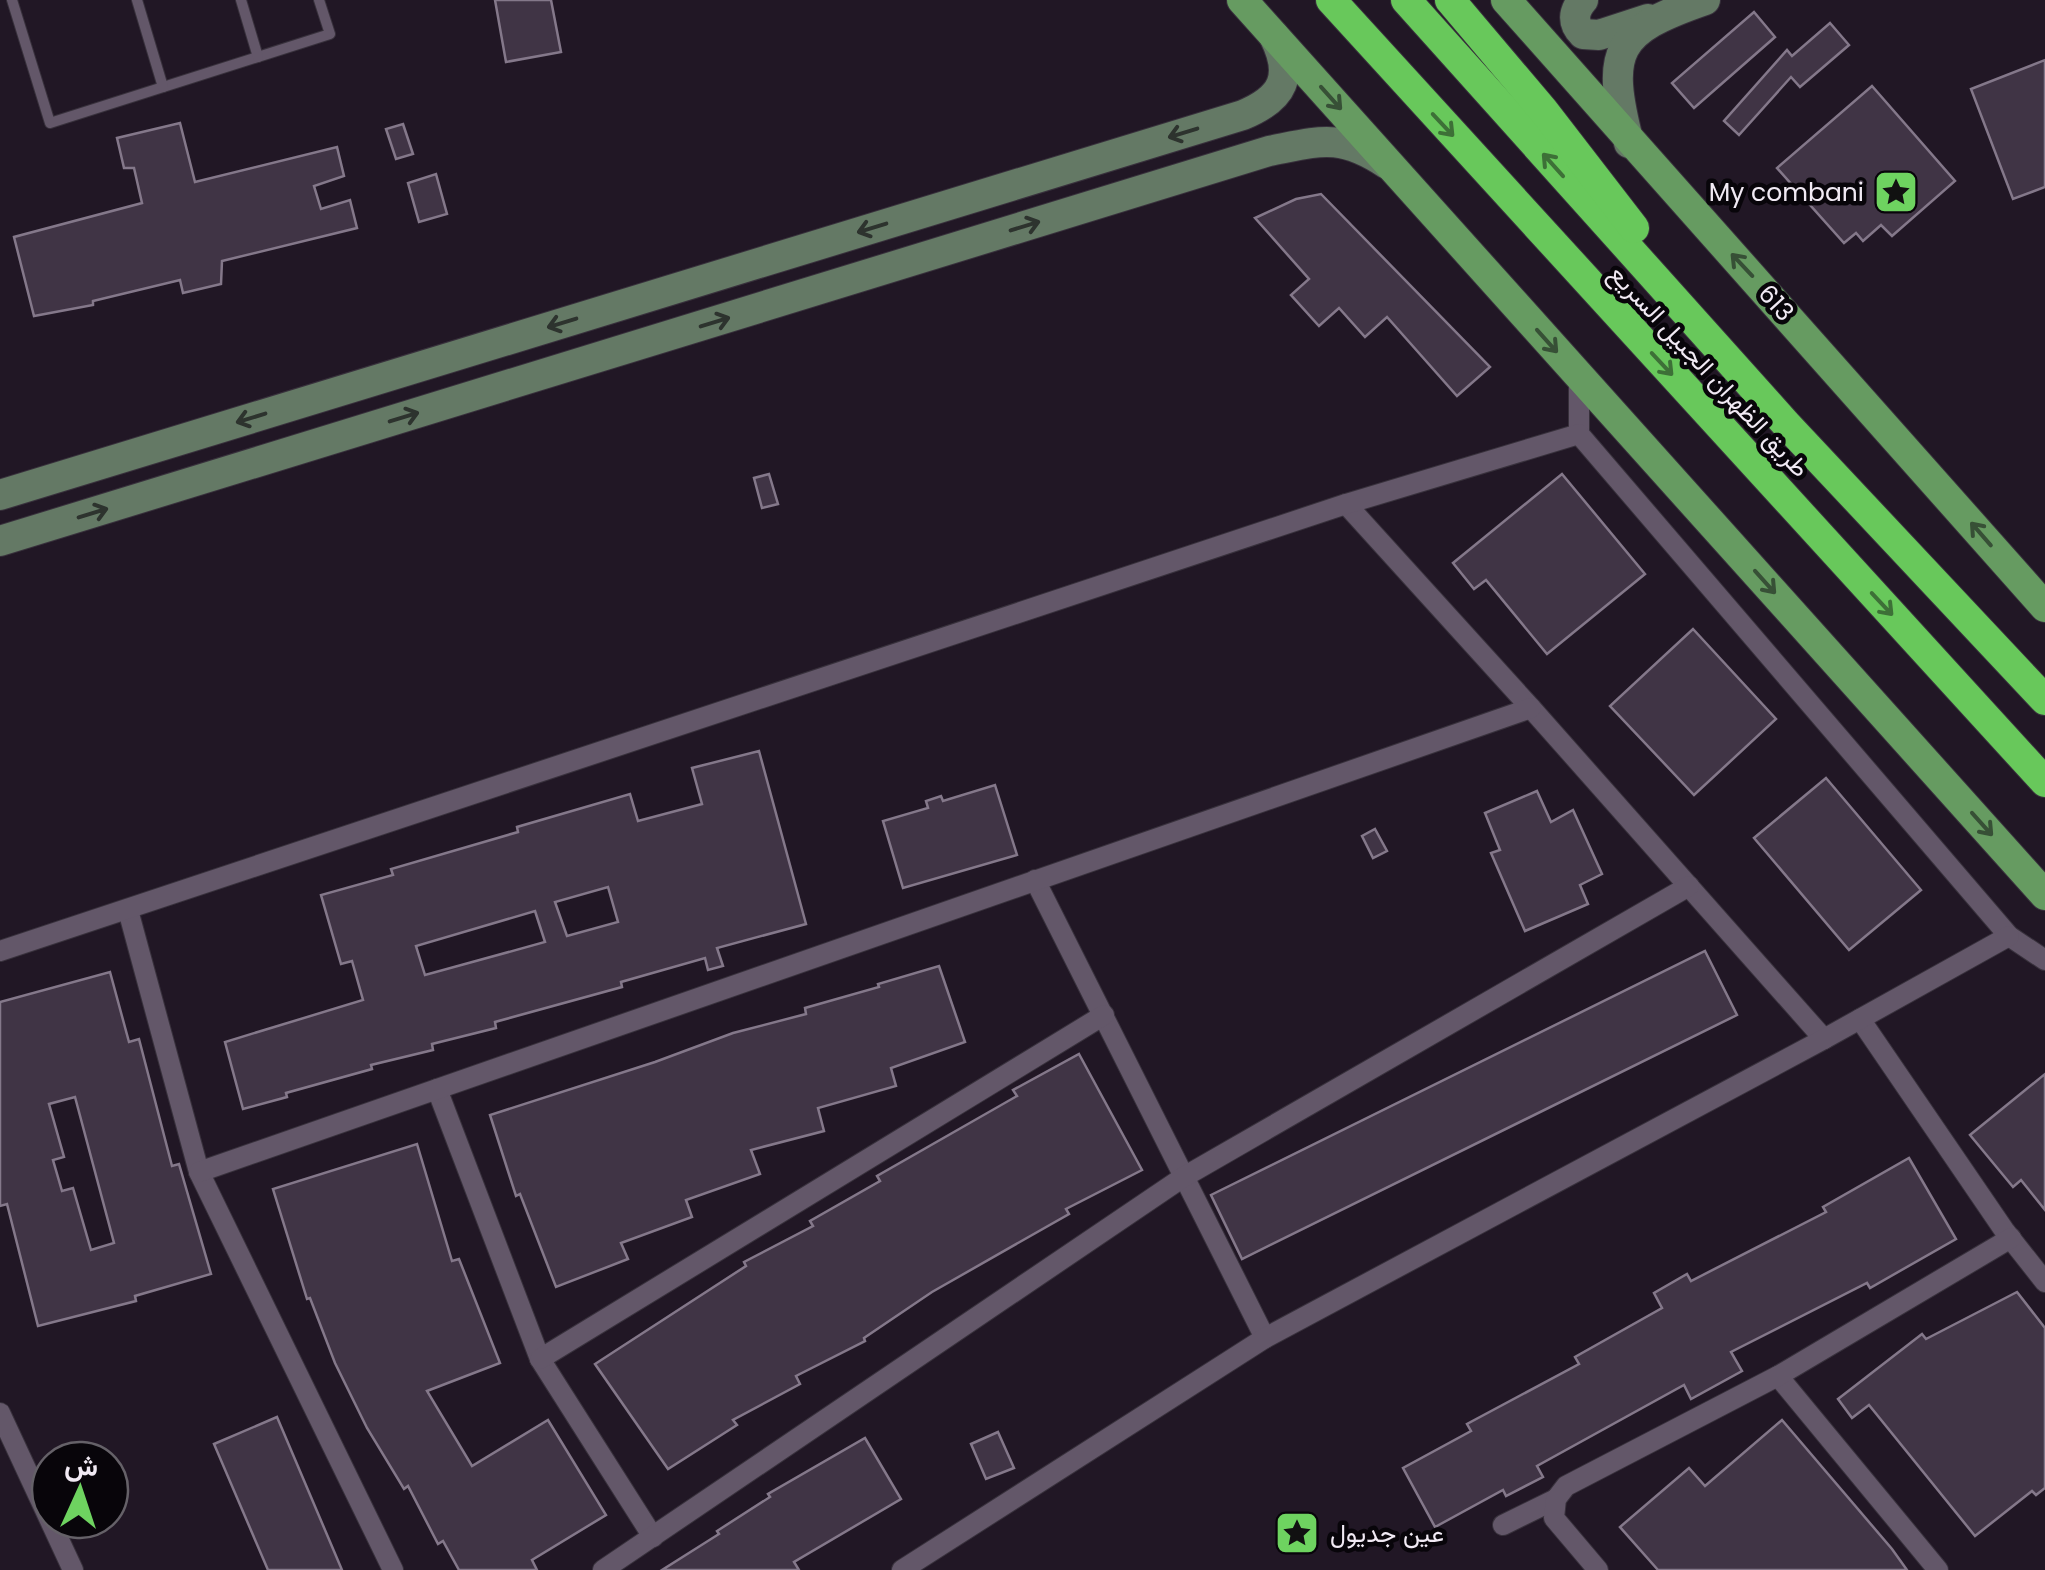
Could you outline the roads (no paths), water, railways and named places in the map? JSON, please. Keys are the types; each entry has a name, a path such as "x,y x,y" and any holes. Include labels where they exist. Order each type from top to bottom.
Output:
{"highway":[{"name":"طريق الظهران الجبيل السريع","path":"1331,0 2045,782"},
{"name":"طريق الظهران الجبيل السريع","path":"1406,0 1786,424 2045,700"},
{"path":"1450,0 1543,110 1786,424"}],"main road":[{"path":"1242,0 2045,895"},
{"name":"613","path":"1506,0 2045,608"}],"street":[{"path":"1583,0 1574,15 1575,22 1583,34 1591,36 1705,0"},
{"path":"1629,143 1618,95 1618,67 1630,40 1655,17"},
{"path":"0,495 1243,115 1262,107 1282,84 1284,57 1273,34"},
{"path":"1243,115 1264,113 1282,120 1282,138 1270,151"},
{"path":"0,541 1270,151 1336,141 1361,146 1396,170"},
{"path":"1579,376 1579,434 2009,936 2045,960"},
{"path":"0,951 1346,504 1579,434"},
{"path":"1346,504 1824,1039"},
{"path":"199,1172 1531,708"},
{"path":"1035,880 1264,1338"},
{"path":"603,1570 1182,1178 1689,886"},
{"path":"128,910 199,1172 393,1570"},
{"path":"902,1570 1264,1338 2009,936"},
{"path":"540,1359 1104,1015"},
{"path":"1860,1019 2045,1282"},
{"path":"436,1089 540,1359 653,1537"},
{"path":"1503,1526 1556,1499 1566,1486 1778,1376 2011,1238"},
{"path":"1778,1376 1938,1570"},
{"path":"0,1413 73,1570"},
{"path":"1556,1499 1554,1518 1598,1570"}],"lane":[{"path":"12,0 50,123 330,34 319,0"},
{"path":"136,0 163,87"},
{"path":"241,0 258,57"}],"place":[{"name":"My combani","path":"1896,192"},
{"name":"عين جديول","path":"1297,1533"}]}
